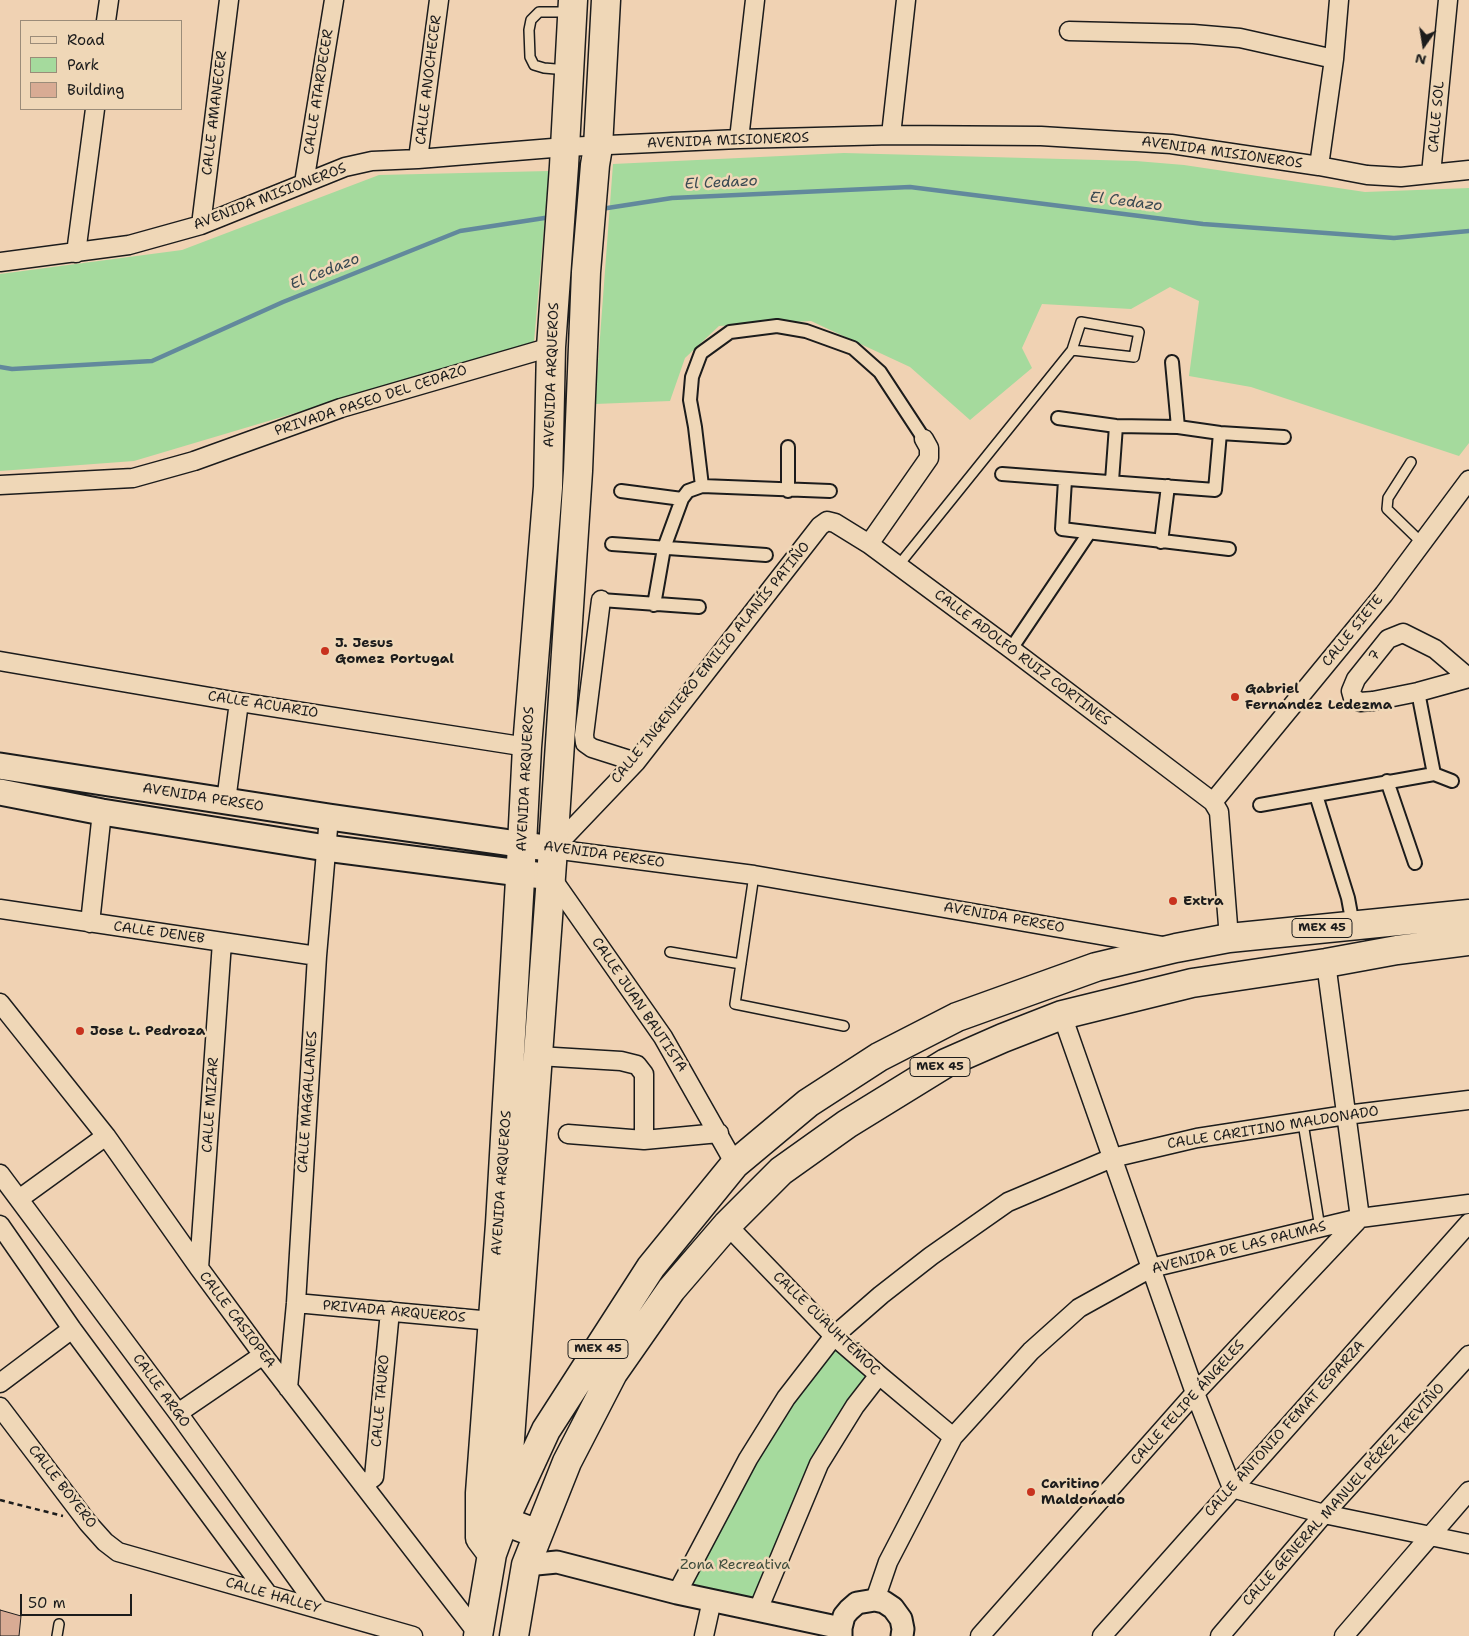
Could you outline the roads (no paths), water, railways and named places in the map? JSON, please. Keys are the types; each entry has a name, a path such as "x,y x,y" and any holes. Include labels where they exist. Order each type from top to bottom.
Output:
{"main road":[{"name":"AVENIDA ARQUEROS","path":"504,1521 554,849 578,471 586,272 597,156 606,0"},
{"name":"AVENIDA ARQUEROS","path":"492,1554 480,1538 480,1492 500,1214 527,747 548,487 551,347 565,157 573,6"},
{"name":"AVENIDA PERSEO","path":"0,766 329,817 554,849"},
{"name":"AVENIDA PERSEO","path":"0,792 102,812 326,848 551,877"},
{"name":"MEX 45","path":"478,1635 492,1554 504,1521 546,1430 651,1267 735,1164 808,1103 879,1057 957,1017 1096,968 1176,948 1228,938 1469,914"},
{"name":"MEX 45","path":"514,1636 526,1565 567,1462 613,1374 671,1290 727,1225 781,1171 847,1124 946,1063 1062,1015 1192,983 1326,963 1397,950 1469,941"},
{"path":"504,1521 538,1534"},
{"path":"492,1554 526,1565"}],"street":[{"path":"106,20 109,0"},
{"name":"CALLE AMANECER","path":"201,225 229,0"},
{"name":"CALLE ATARDECER","path":"304,183 334,0"},
{"name":"CALLE ANOCHECER","path":"418,159 439,0"},
{"path":"739,139 755,0"},
{"path":"891,135 906,0"},
{"path":"1319,166 1334,58 1339,0"},
{"name":"CALLE SOL","path":"1431,174 1448,0"},
{"path":"1069,31 1193,34 1240,38 1334,58"},
{"path":"76,253 95,110"},
{"name":"AVENIDA MISIONEROS","path":"0,262 129,245 201,225 344,167 372,161 597,156 739,139 891,135 1041,136 1171,144 1319,166 1366,176 1401,177 1469,170"},
{"path":"702,486 690,400 692,377 701,353 730,332 777,326 806,331 853,348 880,372 930,448 929,458 869,544"},
{"name":"PRIVADA PASEO DEL CEDAZO","path":"0,485 134,478 194,461 341,408 551,347"},
{"path":"1172,362 1178,427"},
{"path":"1058,418 1116,426 1178,427 1220,433 1284,437"},
{"path":"1112,481 1116,426"},
{"path":"1002,474 1215,490 1220,433"},
{"path":"788,447 788,491"},
{"path":"1065,480 1062,529 1229,549"},
{"name":"CALLE SIETE","path":"1213,802 1384,594 1469,480"},
{"path":"654,605 664,548 682,499 688,491 702,486 788,491 830,491"},
{"path":"1161,542 1168,486"},
{"path":"621,491 682,499"},
{"name":"CALLE INGENIERO EMILIO ALANÍS PATIÑO","path":"554,849 636,762 820,526 827,521"},
{"name":"CALLE ADOLFO RUIZ CORTINES","path":"827,521 835,523 869,544 1213,802"},
{"path":"1011,649 1089,533"},
{"path":"612,544 766,555"},
{"path":"636,762 592,748 585,743 584,735 601,600 699,607"},
{"name":"7","path":"1403,633 1435,649 1469,678 1418,692 1373,701 1360,702 1353,698 1351,691 1356,680 1388,639 1403,633"},
{"name":"CALLE ACUARIO","path":"0,661 239,702 527,747"},
{"path":"1418,692 1434,774"},
{"path":"226,801 239,702"},
{"path":"1260,805 1434,774 1452,781"},
{"path":"1387,781 1415,863"},
{"path":"1316,795 1348,898 1353,925"},
{"path":"1213,802 1219,812 1228,938"},
{"path":"90,923 102,812"},
{"name":"CALLE MAGALLANES","path":"288,1388 296,1303 317,956 329,817"},
{"name":"AVENIDA PERSEO","path":"554,849 754,875 1176,948"},
{"name":"CALLE JUAN BAUTISTA","path":"551,877 663,1037 735,1164"},
{"name":"CALLE DENEB","path":"0,909 317,956"},
{"name":"CALLE MIZAR","path":"199,1268 222,942"},
{"path":"1326,963 1360,1218"},
{"name":"CALLE CASIOPEA","path":"0,1004 106,1136 263,1355 478,1635"},
{"path":"1062,1015 1194,1393 1232,1488 1324,1514 1469,1544"},
{"path":"538,1056 621,1062 637,1065 644,1074 644,1140"},
{"name":"CALLE CARITINO MALDONADO","path":"677,1593 762,1436 786,1398 834,1336 930,1256 1008,1202 1112,1158 1197,1138 1346,1115 1469,1100"},
{"path":"568,1134 644,1140 719,1133"},
{"path":"19,1199 106,1136"},
{"name":"CALLE ARGO","path":"0,1174 178,1413 319,1609"},
{"name":"AVENIDA DE LAS PALMAS","path":"875,1600 888,1562 953,1436 1031,1351 1080,1308 1151,1268 1360,1218 1469,1204"},
{"name":"CALLE FELIPE ÁNGELES","path":"980,1636 1194,1393 1360,1218"},
{"name":"CALLE ANTONIO FEMAT ESPARZA","path":"1102,1636 1469,1223"},
{"path":"0,1225 72,1329 267,1594"},
{"name":"CALLE CUAUHTÉMOC","path":"727,1225 834,1336 879,1376 953,1436"},
{"name":"PRIVADA ARQUEROS","path":"296,1303 492,1321"},
{"name":"CALLE TAURO","path":"363,1485 374,1477 390,1311"},
{"path":"0,1383 72,1329"},
{"path":"178,1413 263,1355"},
{"name":"CALLE GENERAL MANUEL PÉREZ TREVIÑO","path":"1220,1636 1324,1514 1469,1355"},
{"path":"758,1610 819,1464 855,1406 879,1376"},
{"name":"CALLE BOYERO","path":"0,1407 88,1523 105,1542 118,1552 132,1557"},
{"path":"1344,1636 1469,1491"},
{"path":"538,1534 557,1562"},
{"name":"CALLE HALLEY","path":"132,1557 413,1636"},
{"path":"526,1565 557,1562 841,1632 844,1616 849,1610 857,1603 875,1600 884,1602 893,1608 901,1619 902,1636"},
{"path":"704,1636 712,1600"}],"lane":[{"path":"570,70 544,68 534,65 530,57 529,30 531,20 539,12 573,6"},
{"path":"898,566 1072,350 1081,322 1139,332 1134,357 1072,350"},
{"path":"1411,462 1388,498 1387,509 1422,543"},
{"path":"754,875 735,1004 844,1026"},
{"path":"670,952 741,964"},
{"path":"1303,1123 1320,1228"},
{"path":"57,1636 58,1624"}],"waterway":[{"name":"El Cedazo","path":"601,209 672,198 910,187 1203,224 1394,238 1469,231"},
{"name":"El Cedazo","path":"0,367 12,369 152,361 283,302 460,231 551,217"}],"place":[{"name":"J. Jesus Gomez Portugal","path":"325,651"},
{"name":"Gabriel Fernandez Ledezma","path":"1235,697"},
{"name":"Extra","path":"1173,901"},
{"name":"Jose L. Pedroza","path":"80,1031"},
{"name":"Caritino Maldonado","path":"1031,1492"}],"park label":[{"name":"Zona Recreativa","path":"735,1565"}]}
